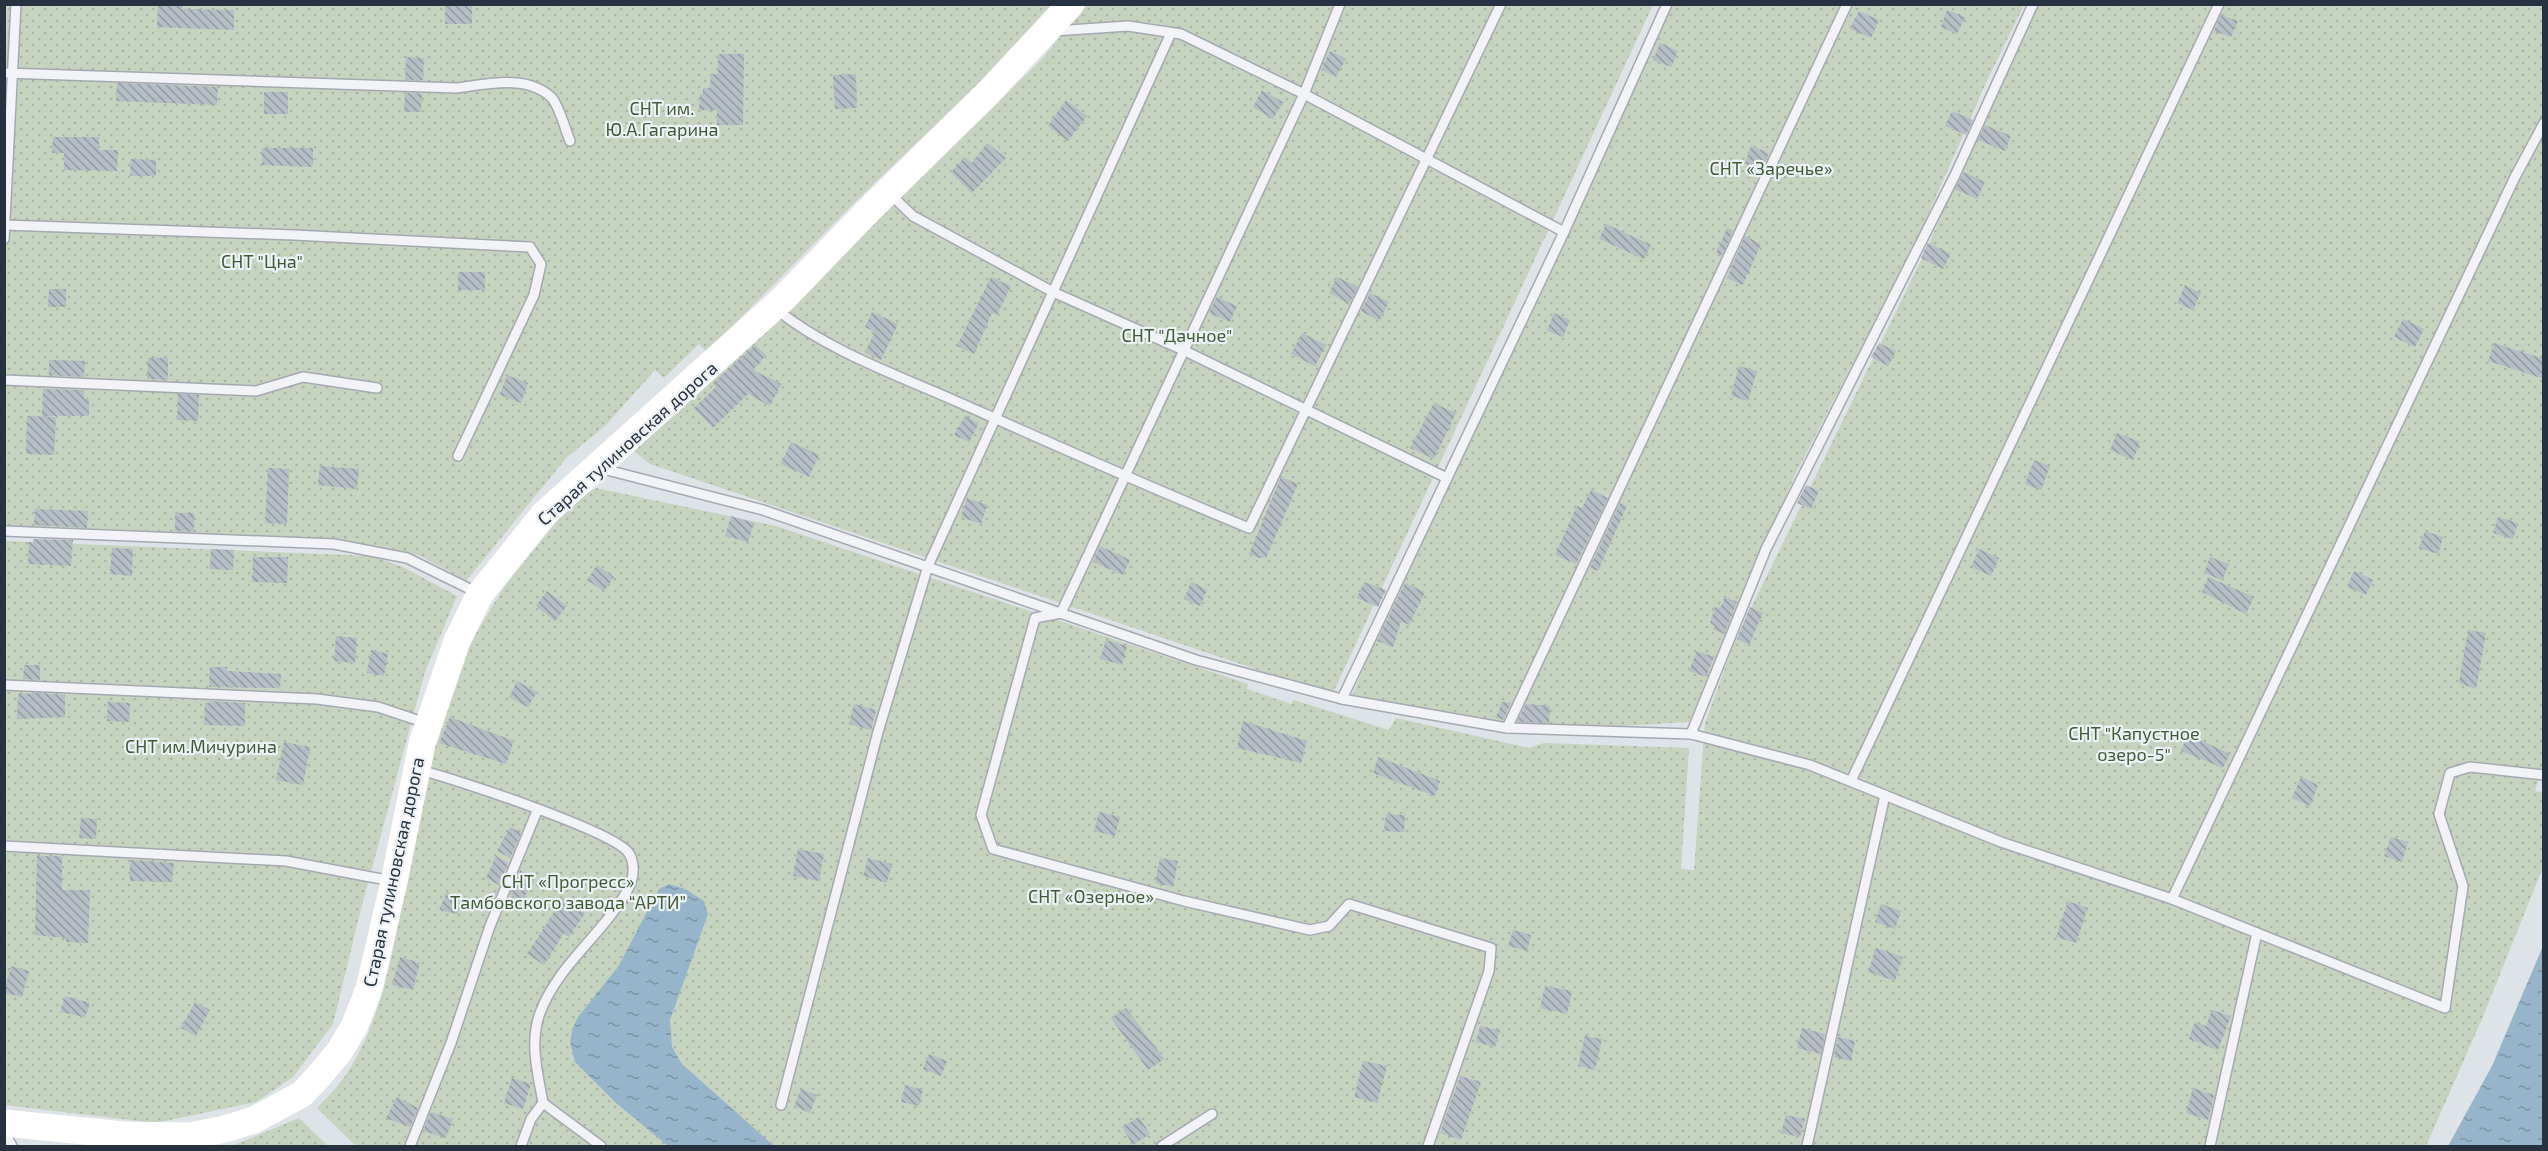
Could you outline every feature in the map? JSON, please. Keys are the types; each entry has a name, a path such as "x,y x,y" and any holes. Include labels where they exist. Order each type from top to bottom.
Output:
{"street":[{"name":"Старая тулиновская дорога","path":"4,1123 124,1135 190,1136 254,1120 302,1094 339,1052 354,1027 369,989 428,724 457,641 480,594 544,514 774,308 987,94 1071,4"}],"lane":[{"path":"4,239 8,73 16,4"},
{"path":"1061,613 1304,94 1340,4"},
{"path":"774,308 800,328 1125,477 1249,528 1428,160 1501,4"},
{"path":"1342,699 1564,232 1667,4"},
{"path":"1507,728 1847,4"},
{"path":"1691,734 1766,549 1955,175 2033,4"},
{"path":"1851,781 2219,4"},
{"path":"1046,32 1128,26 1181,34 1304,94 1564,232"},
{"path":"782,1105 878,732 928,566 1171,33"},
{"path":"8,73 457,88 506,82 531,86 552,99 570,141"},
{"path":"2172,899 2515,177 2544,123"},
{"path":"888,191 913,216 1053,292 1183,350 1447,478"},
{"path":"5,225 294,235 530,247 541,264 534,295 458,456"},
{"path":"4,380 256,390 303,377 377,388"},
{"path":"594,467 764,510 1196,660 1342,699 1507,728 1691,734 1810,765 2001,842 2172,899 2445,1008 2463,886 2439,814 2450,773 2470,767 2544,775"},
{"path":"4,531 334,544 407,558 480,594"},
{"path":"1061,613 1035,618 981,815 993,849 1184,901 1310,930 1329,926 1349,904 1491,948 1489,971 1428,1146"},
{"path":"4,685 317,699 378,707 428,724"},
{"path":"417,769 537,811 603,837 627,851 634,870 628,890 551,992 540,1014 534,1049 543,1103 601,1146"},
{"path":"1807,1146 1885,795"},
{"path":"411,1146 451,1043 490,926 537,811"},
{"path":"4,846 286,861 394,882"},
{"path":"2210,1146 2257,933"},
{"path":"520,1146 531,1119 543,1103"},
{"path":"1162,1146 1212,1114"},
{"path":"4,1131 12,1146"}],"green space":[{"name":"СНТ \"Цна\"","path":"5,5 1051,5 1003,60 854,203 707,352 699,344 664,378 655,370 605,426 567,457 466,581 421,556 363,545 5,527"},
{"name":"СНТ \"Дачное\"","path":"1087,5 1653,5 1332,695 650,464 631,449 777,323 897,200 1040,61"},
{"name":"СНТ «Заречье»","path":"1668,5 2024,5 1986,83 1916,242 1796,473 1689,722 1569,729 1517,725 1356,701 1352,696 1407,563"},
{"path":"2036,5 2543,5 2544,761 2535,791 2543,792 2543,867 2482,1019 2426,1146 356,1146 317,1108 347,1073 365,1040 379,1003 390,964 413,842 433,766 428,763 470,643 504,587 571,504 596,488 776,526 1248,684 1247,689 1291,704 1294,700 1389,730 1396,718 1529,748 1544,743 1689,748 1681,869 1694,870 1705,723 1734,643 1928,246 1981,123"},
{"name":"СНТ им.Мичурина","path":"5,541 372,556 403,567 457,596 425,672 362,905 333,1024 293,1077 256,1102 155,1123 5,1105"},
{"path":"299,1118 328,1146 232,1146"}],"water":[{"path":"669,884 685,889 704,901 708,914 670,1020 672,1047 682,1064 774,1146 668,1146 616,1103 575,1062 570,1042 578,1017 618,967 659,889"},
{"path":"2543,946 2543,1146 2448,1146 2492,1066"}],"building":[{"path":"445,4 472,4 472,24 445,24"},
{"path":"158,5 183,6 183,9 234,10 234,30 157,27"},
{"path":"1947,10 1965,17 1957,34 1941,27"},
{"path":"1859,11 1879,20 1871,38 1850,29"},
{"path":"2221,15 2238,21 2231,37 2214,31"},
{"path":"1660,43 1678,51 1671,67 1653,60"},
{"path":"1330,51 1346,59 1336,77 1321,70"},
{"path":"718,54 744,54 743,125 717,125 717,110 699,110 700,94 703,94 703,88 710,88 711,74 718,74"},
{"path":"406,57 424,58 423,80 405,80"},
{"path":"856,74 857,108 835,109 833,75"},
{"path":"117,83 218,87 217,105 116,101"},
{"path":"1262,90 1283,102 1273,119 1253,107"},
{"path":"264,92 288,92 288,114 264,114"},
{"path":"405,93 422,94 421,112 404,112"},
{"path":"1066,100 1087,116 1068,141 1048,126"},
{"path":"1952,111 1973,120 1966,135 1945,126"},
{"path":"1985,125 2011,136 2005,151 1978,140"},
{"path":"53,137 99,137 99,150 118,150 117,171 64,170 64,153 52,153"},
{"path":"987,143 1006,158 972,193 951,172 965,157 972,163"},
{"path":"1751,146 1769,153 1761,170 1745,164"},
{"path":"262,148 313,148 313,164 311,167 262,165"},
{"path":"131,159 156,160 156,176 130,176"},
{"path":"1964,172 1985,182 1977,199 1955,189"},
{"path":"1606,224 1651,245 1644,259 1599,239"},
{"path":"1727,228 1733,231 1722,255 1716,253"},
{"path":"1745,236 1761,244 1743,285 1727,278"},
{"path":"1928,243 1951,254 1943,269 1921,258"},
{"path":"458,272 485,272 485,290 458,290"},
{"path":"991,277 1011,286 997,315 992,313 974,354 957,346"},
{"path":"1337,277 1358,287 1349,304 1329,293"},
{"path":"2185,285 2201,293 2193,310 2177,303"},
{"path":"49,289 66,289 66,307 48,307"},
{"path":"1370,293 1389,302 1379,321 1361,311"},
{"path":"1217,297 1237,306 1230,322 1209,313"},
{"path":"872,312 898,324 881,360 865,352 875,332 865,327"},
{"path":"1554,313 1570,320 1563,337 1547,331"},
{"path":"2403,319 2424,329 2415,347 2394,337"},
{"path":"1302,333 1326,345 1315,366 1291,354"},
{"path":"1879,343 1896,351 1888,366 1871,357"},
{"path":"2494,343 2544,359 2544,379 2488,361"},
{"path":"755,345 766,355 753,370 781,384 770,406 748,394 713,428 694,408 716,387 713,383"},
{"path":"148,358 168,358 168,380 147,379"},
{"path":"49,360 85,361 84,377 49,375"},
{"path":"1739,366 1757,371 1748,401 1731,396"},
{"path":"507,375 528,383 521,403 500,395"},
{"path":"43,389 84,390 84,399 89,399 89,416 42,416"},
{"path":"178,394 199,395 198,421 177,420"},
{"path":"1434,403 1456,413 1434,459 1410,448"},
{"path":"27,416 56,417 54,455 26,454"},
{"path":"965,416 979,423 969,442 954,435"},
{"path":"2117,433 2140,442 2133,460 2110,450"},
{"path":"791,442 819,455 809,477 781,464"},
{"path":"2034,460 2050,466 2041,490 2025,484"},
{"path":"320,466 359,469 357,489 318,485"},
{"path":"268,468 289,469 287,524 265,523"},
{"path":"1281,477 1298,484 1266,558 1259,558 1249,554"},
{"path":"1806,485 1819,491 1811,509 1797,503"},
{"path":"1591,490 1608,498 1576,564 1555,555 1577,506 1582,508"},
{"path":"967,498 987,505 981,524 961,517"},
{"path":"1620,503 1627,506 1598,571 1590,568"},
{"path":"35,509 88,511 87,528 34,525"},
{"path":"175,513 194,513 194,532 175,531"},
{"path":"731,516 754,523 748,542 725,536"},
{"path":"2498,517 2518,523 2513,539 2493,533"},
{"path":"2425,531 2443,537 2438,554 2419,548"},
{"path":"33,539 73,540 71,566 28,564 29,542 33,543"},
{"path":"1100,546 1130,560 1123,575 1093,562"},
{"path":"112,548 133,549 132,576 110,574"},
{"path":"211,549 234,550 233,570 210,569"},
{"path":"1979,549 1999,558 1991,576 1971,567"},
{"path":"253,557 288,557 287,583 252,582"},
{"path":"2210,557 2229,564 2222,580 2204,573"},
{"path":"597,565 614,577 604,591 587,580"},
{"path":"2354,571 2373,580 2366,595 2347,587"},
{"path":"2208,577 2254,597 2246,614 2202,592"},
{"path":"1191,582 1207,590 1200,606 1184,599"},
{"path":"1364,582 1386,590 1378,607 1357,598"},
{"path":"1405,583 1425,592 1409,625 1401,621 1393,647 1377,641"},
{"path":"547,591 567,606 555,621 536,606"},
{"path":"1725,597 1737,602 1724,634 1713,629 1715,626 1710,623 1715,607 1720,608"},
{"path":"1750,607 1763,613 1749,645 1737,639"},
{"path":"2468,630 2486,633 2476,689 2459,683"},
{"path":"336,636 357,638 355,663 334,661"},
{"path":"1106,640 1127,646 1122,665 1100,659"},
{"path":"371,650 388,654 384,676 367,673"},
{"path":"1697,651 1714,657 1706,677 1689,671"},
{"path":"24,665 40,665 40,680 23,679"},
{"path":"210,667 227,667 227,671 281,674 280,688 209,687"},
{"path":"517,681 537,692 528,707 509,697"},
{"path":"18,694 65,695 65,717 17,719"},
{"path":"209,701 245,703 245,726 204,725 205,703"},
{"path":"108,702 130,703 129,722 107,721"},
{"path":"1502,702 1511,703 1503,720 1496,717"},
{"path":"854,704 876,710 871,730 849,724"},
{"path":"1526,704 1550,706 1549,723 1517,722"},
{"path":"450,717 514,741 506,764 439,743"},
{"path":"1243,721 1307,741 1301,763 1237,748"},
{"path":"2188,734 2230,754 2223,768 2181,751"},
{"path":"284,742 310,747 303,785 276,780"},
{"path":"1378,757 1440,781 1435,796 1373,773"},
{"path":"2301,777 2318,785 2310,806 2292,798"},
{"path":"1099,812 1120,817 1115,836 1094,831"},
{"path":"1386,814 1405,815 1404,832 1384,831"},
{"path":"81,818 97,819 96,839 79,838"},
{"path":"510,827 521,833 510,858 497,851"},
{"path":"2391,837 2408,842 2402,862 2384,856"},
{"path":"798,849 824,854 819,881 793,876"},
{"path":"37,856 62,856 62,890 90,890 88,943 66,942 66,938 35,935"},
{"path":"496,856 508,863 499,885 486,878"},
{"path":"868,858 892,864 887,883 863,876"},
{"path":"1160,858 1178,861 1173,887 1155,883"},
{"path":"130,860 174,863 172,882 130,881"},
{"path":"520,870 535,879 522,901 510,894"},
{"path":"447,892 464,900 457,914 439,910"},
{"path":"563,898 585,913 569,937 564,933 544,965 527,954"},
{"path":"2068,901 2088,908 2076,943 2056,937"},
{"path":"1881,904 1901,911 1895,929 1875,922"},
{"path":"1513,930 1531,935 1527,951 1508,946"},
{"path":"1876,948 1903,957 1895,981 1868,972"},
{"path":"400,957 420,963 413,990 392,985"},
{"path":"11,966 29,971 22,997 4,993"},
{"path":"1545,986 1572,991 1567,1014 1540,1008"},
{"path":"65,996 90,1003 85,1017 60,1012"},
{"path":"195,1002 210,1010 196,1036 181,1028"},
{"path":"1126,1008 1164,1059 1148,1070 1111,1018"},
{"path":"2212,1010 2231,1016 2218,1050 2189,1039 2195,1022 2206,1026"},
{"path":"1480,1026 1500,1030 1495,1047 1476,1042"},
{"path":"1802,1028 1825,1034 1821,1054 1797,1048"},
{"path":"1585,1036 1602,1039 1595,1070 1578,1066"},
{"path":"1838,1037 1855,1041 1851,1061 1834,1057"},
{"path":"929,1054 947,1061 941,1076 923,1069"},
{"path":"1363,1061 1387,1066 1377,1103 1354,1097"},
{"path":"1460,1076 1481,1082 1461,1140 1440,1133"},
{"path":"512,1078 531,1084 523,1109 504,1103"},
{"path":"905,1085 923,1090 919,1106 901,1102"},
{"path":"2193,1088 2214,1095 2208,1120 2186,1113"},
{"path":"801,1089 817,1095 810,1113 794,1106"},
{"path":"397,1097 418,1108 410,1127 386,1118"},
{"path":"431,1112 453,1119 446,1138 423,1131"},
{"path":"1786,1115 1805,1119 1800,1137 1781,1133"},
{"path":"1139,1117 1150,1134 1133,1145 1122,1127"}],"park label":[{"name":"СНТ им. Ю.А.Гагарина","path":"662,118"},
{"name":"СНТ \"Капустное озеро-5\"","path":"2134,743"},
{"name":"СНТ «Прогресс» Тамбовского завода “АРТИ”","path":"568,891"},
{"name":"СНТ «Озерное»","path":"1091,896"}]}
